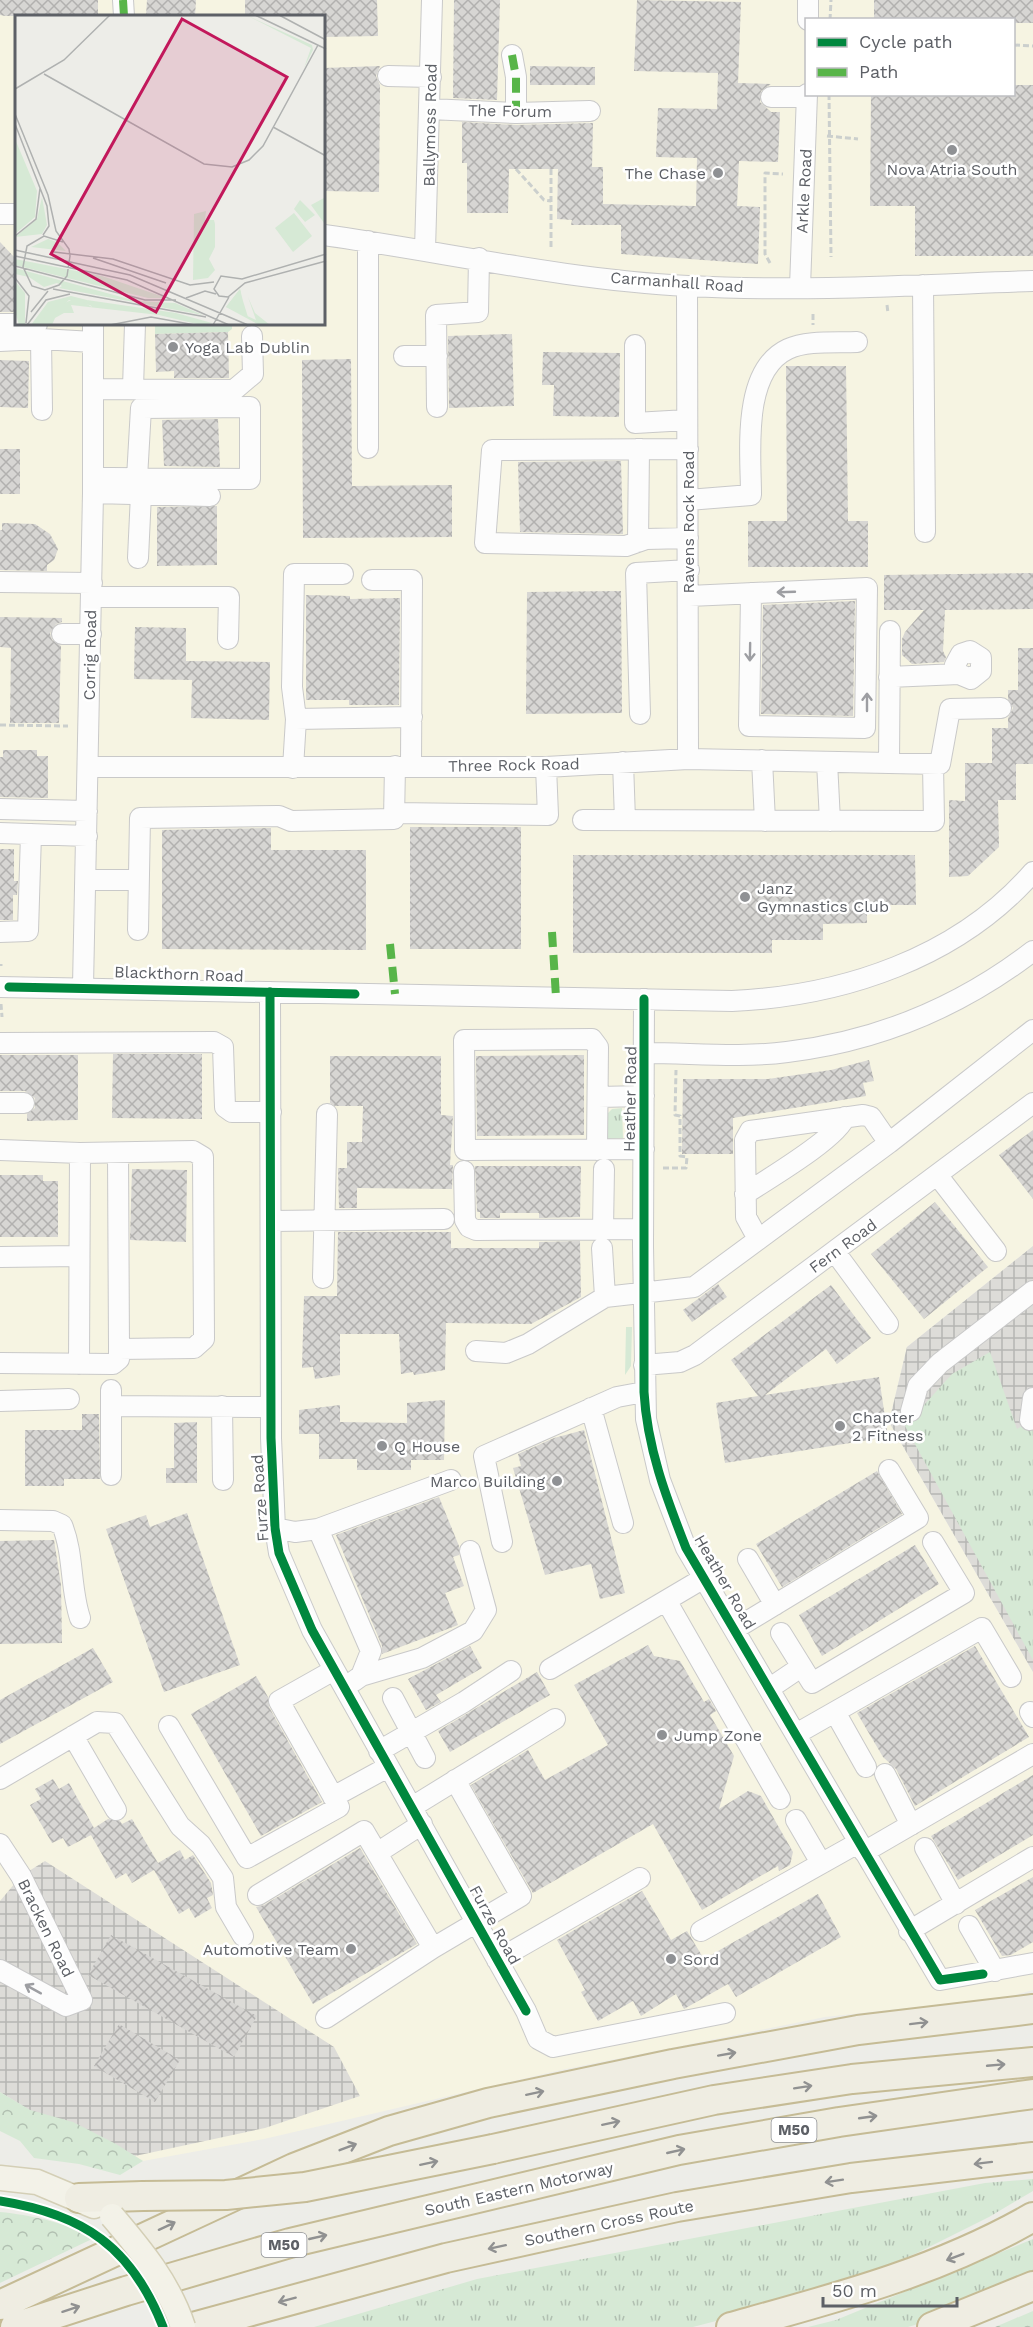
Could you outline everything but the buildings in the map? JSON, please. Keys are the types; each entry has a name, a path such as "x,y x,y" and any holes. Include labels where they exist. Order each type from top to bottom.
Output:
{"highway":[{"path":"0,2305 294,2168 400,2128 488,2103 673,2064 858,2031 1033,2009"},
{"path":"79,2198 226,2195 305,2187 493,2149 714,2100 852,2079 1033,2062"},
{"name":"South Eastern Motorway","path":"15,2327 290,2243 679,2150 839,2122 1033,2094"},
{"name":"Southern Cross Route","path":"193,2327 446,2258 677,2207 851,2178 1033,2157"},
{"path":"731,2327 896,2280 974,2249 1033,2217"},
{"path":"932,2327 1033,2286"}],"main road":[{"path":"0,2170 79,2198 112,2216 148,2258 178,2312 183,2327"},
{"path":"0,2178 37,2182"}],"street":[{"name":"Ballymoss Road","path":"425,250 432,0"},
{"path":"808,0 808,18"},
{"path":"512,55 516,77 516,113"},
{"path":"388,76 431,77"},
{"path":"771,97 807,96"},
{"name":"Arkle Road","path":"800,288 807,96"},
{"name":"The Forum","path":"430,109 516,113 590,111"},
{"name":"Carmanhall Road","path":"326,235 479,258 561,273 687,286 800,288 1033,282"},
{"path":"368,241 368,448"},
{"path":"437,407 436,315 478,312 479,258"},
{"path":"922,285 925,532"},
{"name":"Ravens Rock Road","path":"687,286 688,759"},
{"path":"133,388 135,326"},
{"path":"36,329 42,410"},
{"path":"0,341 36,329 93,333"},
{"name":"Corrig Road","path":"83,986 91,634 93,333"},
{"path":"93,388 234,390 253,374 252,336"},
{"path":"688,500 751,495 751,414 759,384 770,363 787,349 803,345 857,342"},
{"path":"635,345 635,423 687,420"},
{"path":"404,356 436,356"},
{"path":"93,486 139,486 250,479 250,406 141,408 139,486 138,558"},
{"path":"638,542 639,449"},
{"path":"688,449 492,450 485,543 626,546 646,538 688,538"},
{"path":"139,486 210,496"},
{"path":"640,714 636,573 689,570"},
{"path":"293,768 296,719 292,687 294,574 343,574"},
{"path":"138,930 140,818 279,816 291,821 394,819 412,717 412,580 372,580"},
{"path":"0,582 91,590 229,597 228,639"},
{"path":"689,596 751,593 867,588 865,728 749,726 751,593"},
{"path":"889,763 890,630"},
{"path":"62,634 91,634"},
{"path":"889,677 958,674"},
{"path":"583,820 934,821 936,764 950,709 1001,708"},
{"path":"296,719 412,717"},
{"name":"Three Rock Road","path":"88,767 546,767 688,759 936,764"},
{"path":"762,760 765,821"},
{"path":"623,762 625,820"},
{"path":"827,762 830,821"},
{"path":"394,813 548,815 546,767"},
{"path":"0,809 87,811"},
{"path":"0,833 87,836"},
{"path":"0,932 28,931 31,834"},
{"name":"Blackthorn Road","path":"1,994 83,986 270,992 644,999 776,999 866,979 945,945 1001,907 1033,872"},
{"path":"86,880 138,880"},
{"path":"646,1053 786,1052 863,1036 912,1021 968,996 1033,951"},
{"name":"Furze Road","path":"270,992 272,1221 270,1407 275,1528 279,1553 312,1629 526,2011 538,2039 553,2047 725,2013"},
{"name":"Heather Road","path":"644,999 646,1053 643,1229 644,1392 646,1419 660,1480 686,1548 770,1688 909,1931 940,1980 989,1972"},
{"path":"476,1351 507,1353 528,1344 604,1297 694,1287 889,1143 1033,1030"},
{"path":"597,1150 598,1047 592,1039 464,1040 465,1150 597,1150 644,1149"},
{"path":"0,1043 214,1042 223,1047 225,1107 231,1112 271,1112"},
{"path":"598,1097 644,1096"},
{"path":"0,1103 24,1103"},
{"name":"Fern Road","path":"644,1365 688,1359 938,1176 1033,1103"},
{"path":"323,1278 327,1114"},
{"path":"758,1239 746,1217 746,1140 750,1131 863,1115 871,1117 889,1143"},
{"path":"745,1194 836,1131 845,1117"},
{"path":"0,1150 80,1153 193,1151 203,1157 204,1339 194,1348 119,1349"},
{"path":"79,1364 80,1153"},
{"path":"0,1363 113,1364 119,1359 118,1153"},
{"path":"604,1169 602,1238 604,1297"},
{"path":"464,1171 465,1220 469,1227 476,1230 602,1238 643,1229"},
{"path":"938,1176 996,1251"},
{"path":"272,1221 444,1219"},
{"path":"835,1252 888,1324"},
{"path":"0,1257 79,1256"},
{"path":"911,1411 918,1386 940,1363 1033,1291"},
{"path":"502,1542 484,1456 617,1397 644,1392"},
{"path":"111,1475 111,1398 270,1407"},
{"path":"1030,1420 1033,1398"},
{"path":"0,1401 69,1399"},
{"path":"222,1406 223,1480"},
{"path":"591,1408 623,1523"},
{"path":"735,1629 918,1518 889,1470"},
{"path":"275,1528 295,1532 318,1529 451,1480"},
{"path":"0,1520 53,1521 62,1525 67,1537 75,1605 80,1618"},
{"path":"318,1529 371,1651 361,1676"},
{"path":"781,1633 812,1683 964,1593 933,1542"},
{"path":"169,1726 247,1858 339,1807 279,1701 339,1679 361,1676 422,1658 473,1631 486,1610 470,1551"},
{"path":"748,1559 775,1605"},
{"path":"550,1669 667,1602 704,1578"},
{"path":"667,1602 780,1799"},
{"path":"796,1734 982,1628 1011,1677"},
{"path":"770,1688 801,1667"},
{"path":"333,1797 383,1759 411,1731 464,1702 511,1671"},
{"path":"393,1698 425,1758"},
{"path":"835,1712 866,1767"},
{"path":"377,1852 455,1780 555,1719"},
{"path":"0,1779 73,1736 104,1721 119,1726 180,1826 201,1845 223,1878 226,1907 243,1936"},
{"path":"73,1736 116,1810"},
{"path":"702,1931 821,1863 911,1825 1033,1754"},
{"path":"885,1774 911,1825"},
{"path":"326,2018 434,1948 521,1896 455,1780"},
{"path":"796,1820 821,1863"},
{"path":"258,1895 364,1832 434,1948"},
{"name":"Bracken Road","path":"0,1844 21,1876 82,2000 66,2006 0,1970"},
{"path":"925,1848 956,1904"},
{"path":"909,1931 1033,1857"},
{"path":"497,1960 640,1878"},
{"path":"969,1926 989,1972 1033,1963"}],"path":[{"path":"830,18 831,0"},
{"path":"1015,45 1033,46"},
{"path":"829,96 831,257"},
{"path":"806,135 858,139"},
{"path":"516,169 544,200 551,201"},
{"path":"551,169 551,247"},
{"path":"770,263 765,254 765,173 783,174"},
{"path":"0,725 68,726"},
{"path":"1,994 2,1017"},
{"path":"663,1168 687,1168 687,1157 680,1156 680,1116 675,1115 676,1053"}],"shaded area":[{"path":"0,0 1033,0 1033,1246 907,1347 889,1422 1033,1672 1033,1990 1008,1997 825,2017 561,2070 264,2139 143,2161 116,2144 0,2092"},
{"path":"1033,1246 1033,1672 889,1422 907,1347"},
{"path":"45,1861 334,2047 360,2096 265,2128 135,2156 36,2114 0,2092 0,1901 21,1876"}],"green space":[{"path":"155,326 232,326 228,332 155,334"},
{"path":"622,1108 623,1138 607,1139 607,1114 612,1109"},
{"path":"626,1327 632,1327 631,1366 625,1375"},
{"path":"990,1352 1017,1429 1033,1419 1033,1660 905,1426 952,1374"},
{"path":"0,2092 30,2110 73,2122 143,2161 120,2175 79,2164 34,2158 20,2141 0,2131"},
{"path":"1033,2179 1033,2191 989,2217 917,2253 816,2295 693,2327 314,2327 477,2279 985,2183"},
{"path":"0,2212 48,2220 92,2239 0,2283"},
{"path":"1033,2239 1033,2276 918,2324 908,2327 808,2327 836,2320"},
{"path":"1033,2311 1033,2327 995,2327"}],"marked path":[{"path":"123,0 124,15"},
{"path":"512,55 516,77 516,113"},
{"path":"552,932 556,997"},
{"path":"390,944 395,994"}],"cycle path":[{"path":"9,987 355,994"},
{"path":"270,992 271,1438 275,1528 279,1553 312,1630 526,2011"},
{"path":"644,999 644,1392 653,1452 665,1491 686,1548 940,1980 983,1974"},
{"path":"0,2201 56,2215 80,2225 101,2239 120,2255 136,2275 163,2327"}],"place":[{"name":"Nova Atria South","path":"952,150"},
{"name":"The Chase","path":"718,173"},
{"name":"Yoga Lab Dublin","path":"173,347"},
{"name":"Janz Gymnastics Club","path":"745,897"},
{"name":"Chapter 2 Fitness","path":"840,1426"},
{"name":"Q House","path":"382,1446"},
{"name":"Marco Building","path":"557,1481"},
{"name":"Jump Zone","path":"662,1735"},
{"name":"Automotive Team","path":"351,1949"},
{"name":"Sord","path":"671,1959"}]}
